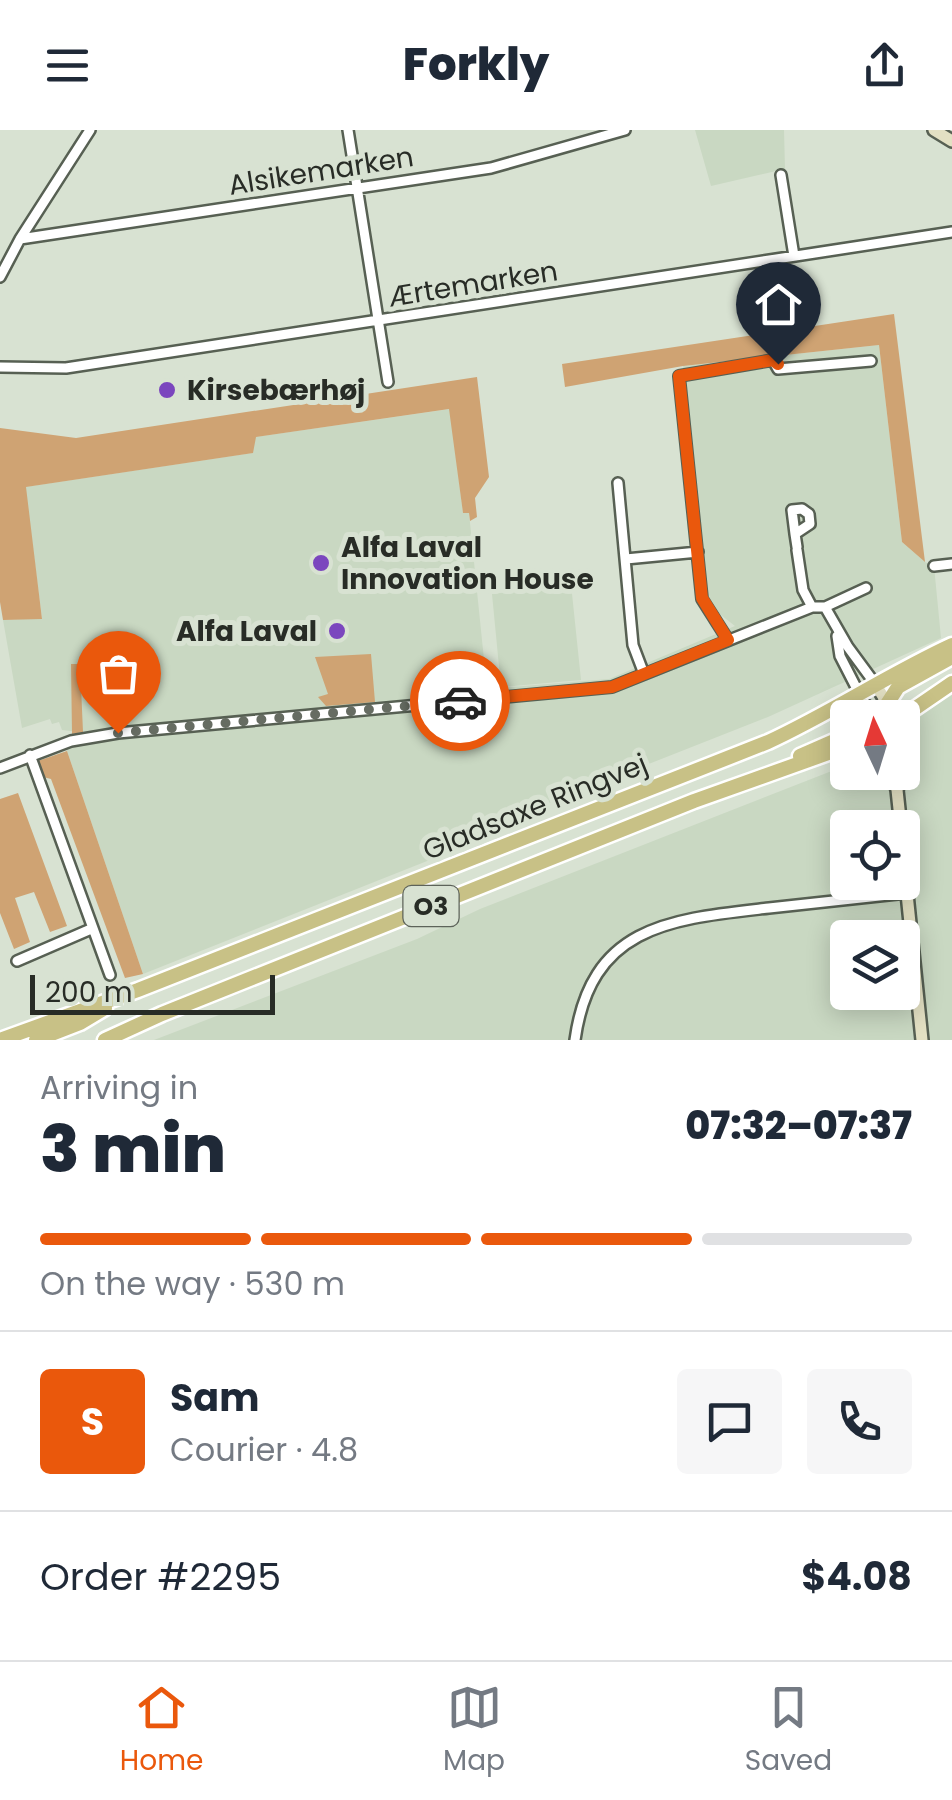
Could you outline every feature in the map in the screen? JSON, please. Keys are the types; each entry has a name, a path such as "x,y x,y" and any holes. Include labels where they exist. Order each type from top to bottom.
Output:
{"main road":[{"name":"Gladsaxe Ringvej","path":"874,700 876,685 952,646"},
{"path":"884,700 898,687 952,658"},
{"path":"920,704 952,683"},
{"name":"Gladsaxe Ringvej","path":"0,1040 127,994 768,742 830,712"},
{"path":"760,779 830,743"},
{"name":"Gladsaxe Ringvej","path":"105,1040 676,808 830,753"},
{"name":"Gladsaxe Ringvej","path":"36,1040 80,1022 127,994"}],"street":[{"path":"0,277 90,130"},
{"path":"348,130 388,382"},
{"name":"Alsikemarken","path":"20,239 506,164 626,130"},
{"path":"934,130 952,141"},
{"path":"781,175 794,256"},
{"name":"Ærtemarken","path":"0,367 66,368 952,232"},
{"path":"728,640 702,598 679,376 773,360 778,369 871,361"},
{"path":"618,483 633,645 644,674"},
{"path":"795,534 803,590 812,606"},
{"path":"626,559 698,552"},
{"path":"934,566 952,564"},
{"path":"0,768 71,741 118,733 612,687 812,606 825,608 866,588"},
{"path":"825,608 876,685"},
{"path":"836,628 840,656 866,700"},
{"path":"30,755 110,975"},
{"path":"898,790 900,810"},
{"path":"574,1040 590,985 621,949 648,930 694,917 845,900"},
{"path":"908,900 922,1040"},
{"path":"17,961 91,929"}],"shaded area":[{"path":"695,130 784,130 785,169 711,186"},
{"path":"894,314 925,562 902,542 879,345 683,366 565,387 562,364"},
{"path":"879,345 902,542 934,566 941,638 768,717 504,821 495,832 480,840 143,974 63,737 79,732 62,730 59,722 52,724 50,719 22,728 3,620 42,618 25,487 252,453 255,437 450,409 463,513 469,513 487,689 609,679 735,626 717,612 707,597 683,366"},
{"path":"477,377 489,477 475,498 477,517 470,521 469,513 463,513 449,409 256,437 253,453 26,487 42,619 3,620 0,428 76,438"},
{"path":"571,584 581,680 501,687 492,594"},
{"path":"371,654 375,702 326,706 318,697 328,694 315,657"},
{"path":"71,664 80,664 83,732 72,734"},
{"path":"952,695 952,1040 154,1040 417,939 480,909 830,772 830,790 920,790 920,715"},
{"path":"67,751 143,974 125,978 51,779 43,777 35,762"},
{"path":"18,793 67,926 50,932 34,892 15,898 30,942 14,949 0,913 0,799"}],"way so far":[{"path":"118,733 460,701"}],"place":[{"name":"Kirsebærhøj","path":"167,390"},
{"name":"Alfa Laval Innovation House","path":"321,563"},
{"name":"Alfa Laval","path":"337,631"}],"route":[{"path":"460,701 612,687 728,640 702,598 679,376 773,360 778,364"}]}
